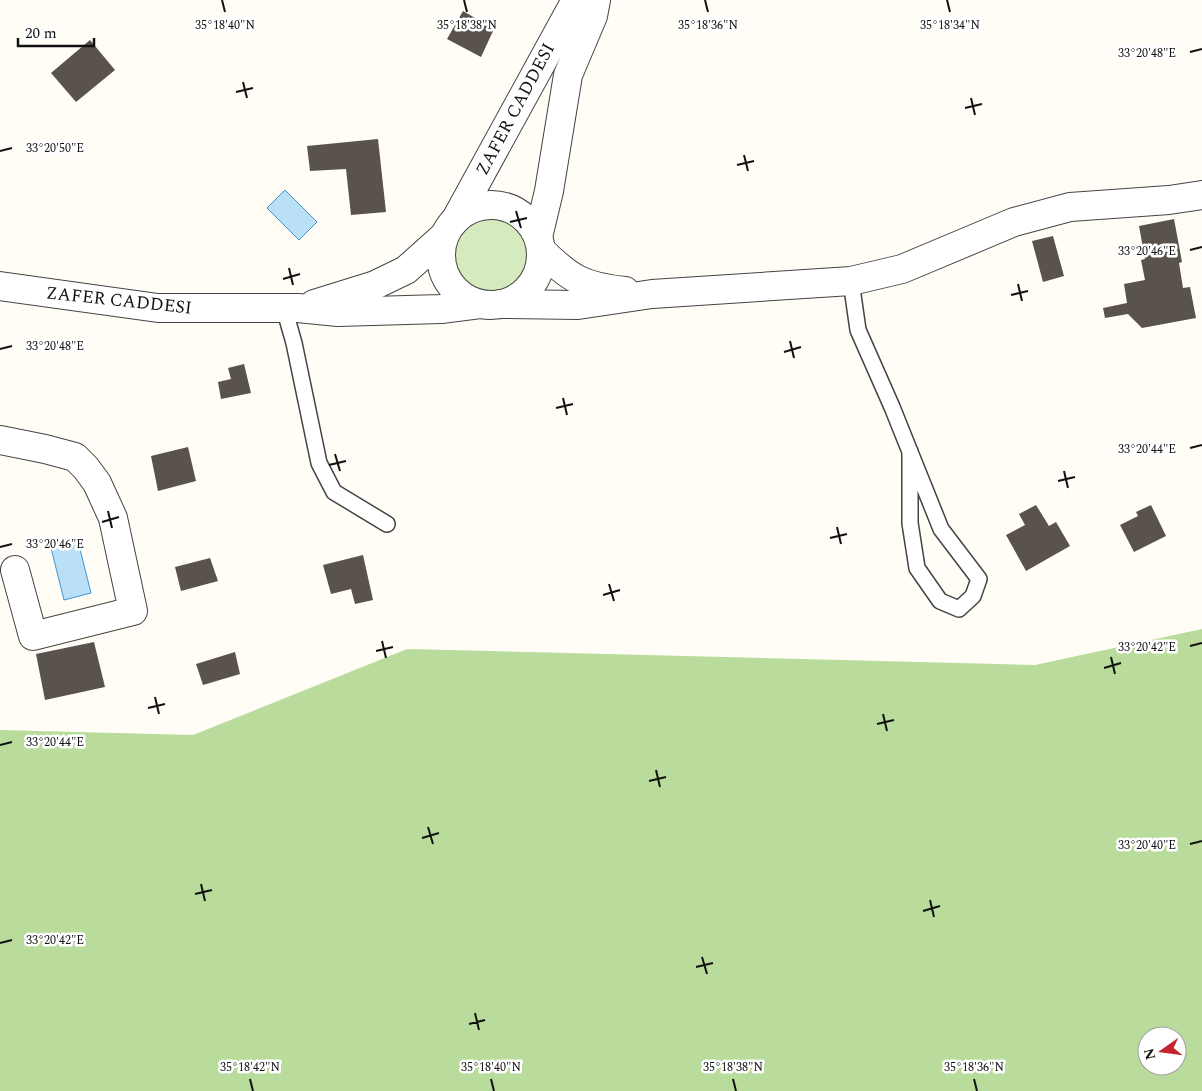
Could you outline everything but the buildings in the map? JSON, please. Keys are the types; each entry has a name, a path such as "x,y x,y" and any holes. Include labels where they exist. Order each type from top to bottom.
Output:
{"street":[{"name":"ZAFER CADDESI","path":"291,308 375,285 406,270 450,228 470,209 484,205 498,205 516,211 532,226 539,243 541,262 533,282 520,296 491,304 459,294 445,276 441,263 442,246 450,228 576,0"},
{"name":"ZAFER CADDESI","path":"596,0 593,16 568,75 539,243 560,269 583,282 599,288 652,294"},
{"path":"652,294 850,281 902,269 1014,222 1070,207 1169,200 1202,194"},
{"name":"ZAFER CADDESI","path":"0,286 158,308 291,308 338,312 391,312 491,304 578,305 652,294"},
{"path":"0,440 44,449 75,458 86,468 97,483 113,518 133,611 32,636 15,570"}],"lane":[{"path":"850,281 858,330 910,451 941,529 979,579 972,596 959,609 940,601 917,568 910,523 910,451"},
{"path":"291,308 294,343 319,463 334,492 387,524"}],"green space":[{"path":"490,217 505,220 522,234 526,241 529,256 526,271 512,288 505,292 490,295 475,292 458,278 454,271 451,256 454,241 468,224 475,220"},
{"path":"1202,629 1202,1091 0,1091 0,730 193,735 407,649 1035,665"}],"water":[{"path":"285,190 317,222 299,240 267,208"},
{"path":"77,537 91,593 64,600 50,544"}]}
